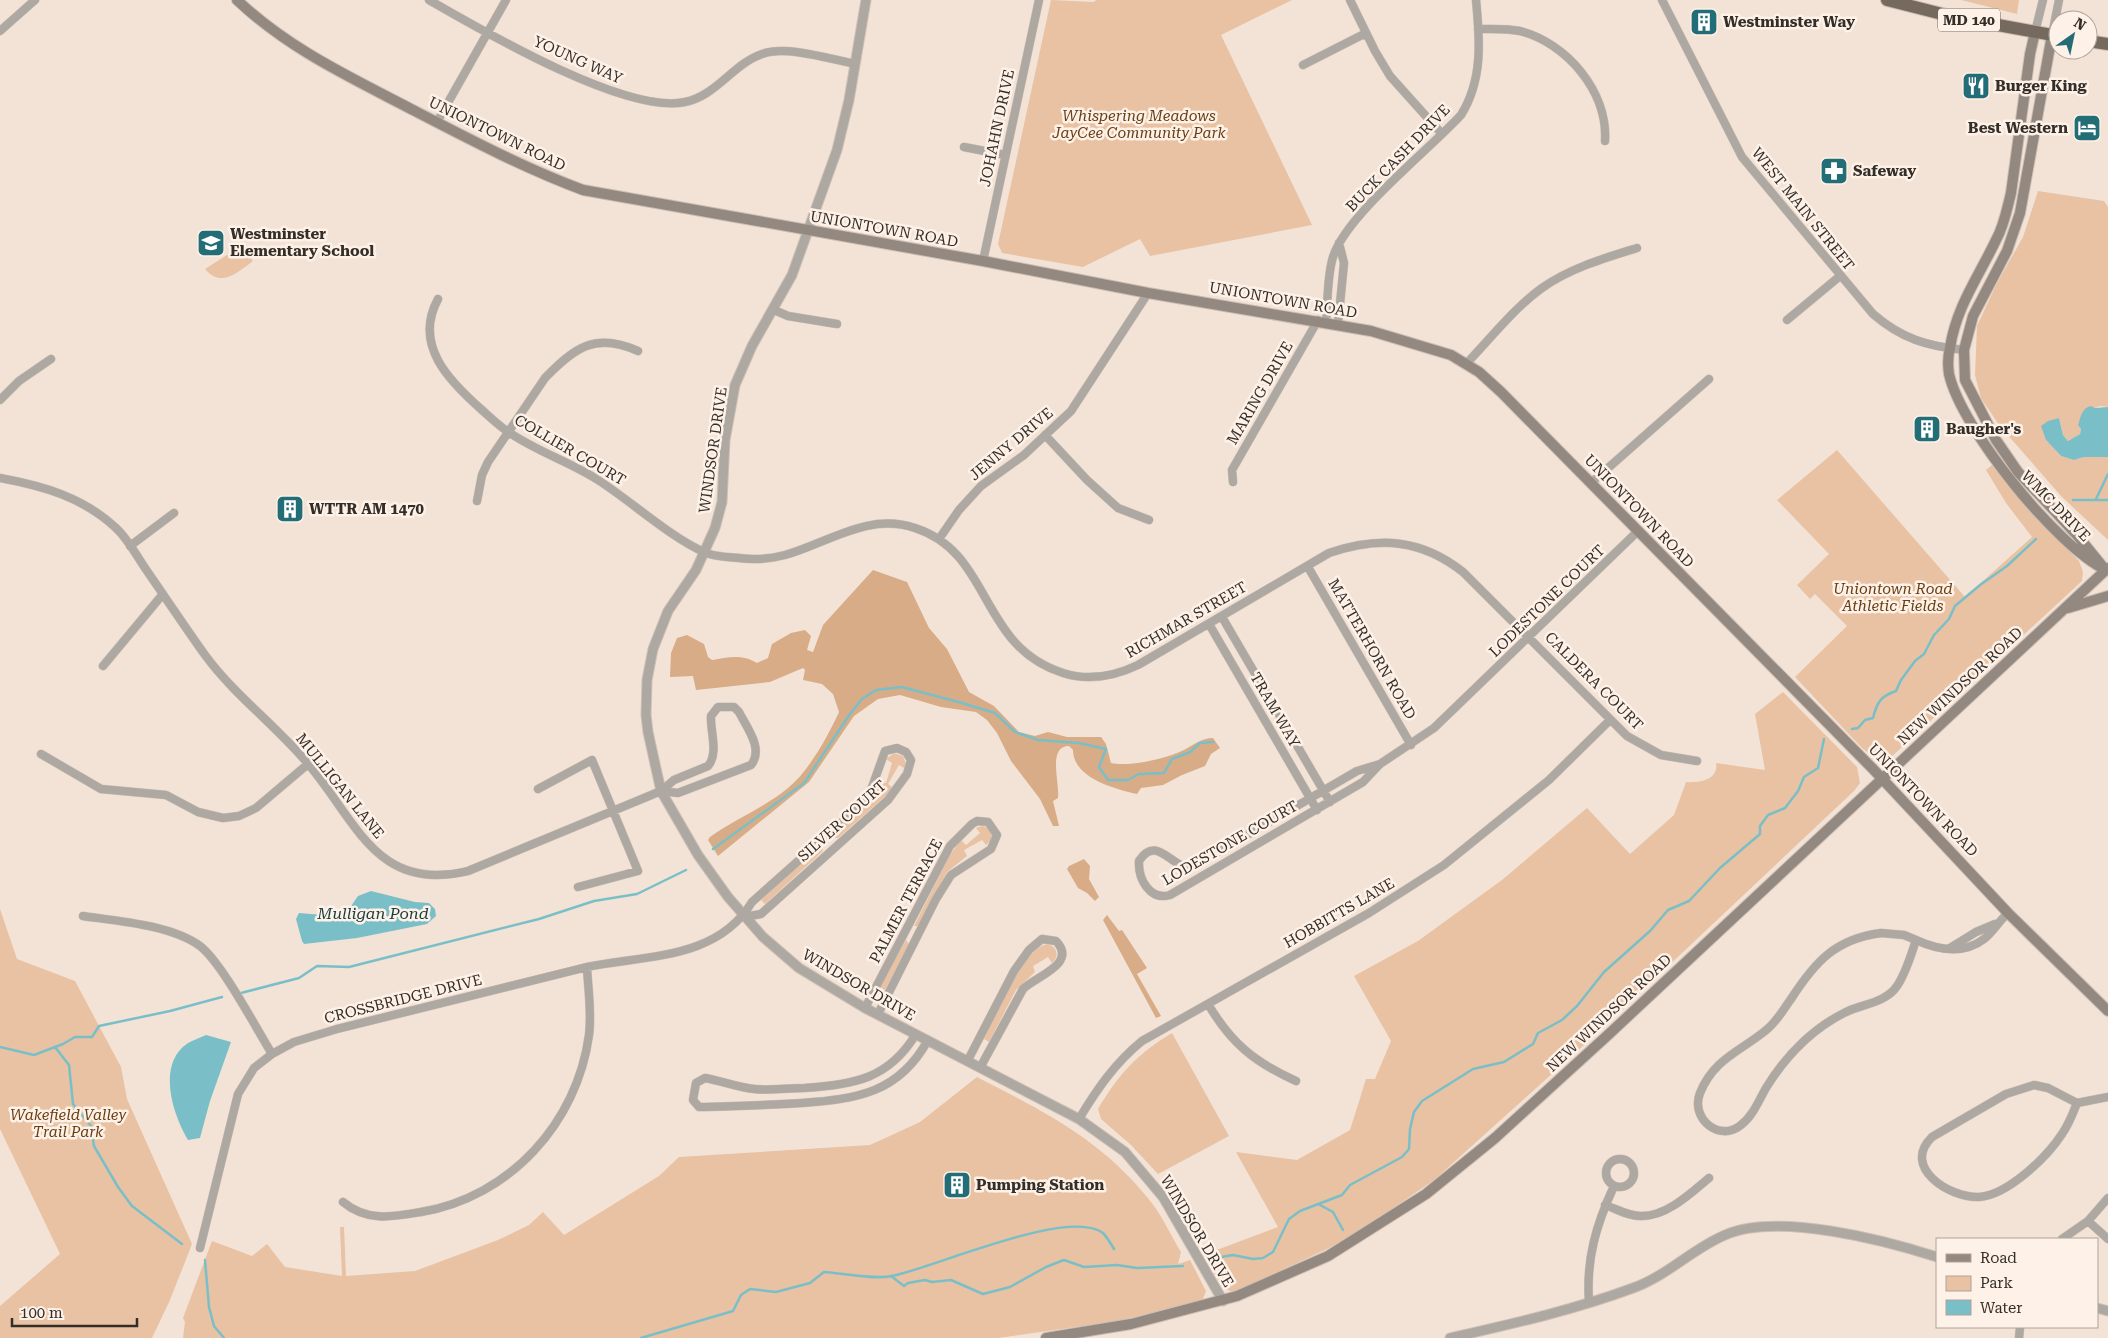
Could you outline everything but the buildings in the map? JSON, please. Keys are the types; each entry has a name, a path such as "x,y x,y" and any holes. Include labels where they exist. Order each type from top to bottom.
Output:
{"highway":[{"name":"MD 140","path":"1887,0 1954,17 2048,34"}],"main road":[{"name":"UNIONTOWN ROAD","path":"237,0 302,52 437,122 557,180 583,190 982,261 1148,293 1338,324 1416,342 1450,355 1466,364 1502,392 1883,779 2008,912 2108,1011"},
{"name":"WMC DRIVE","path":"2035,32 2030,54 2011,193 2006,214 1997,239 1965,295 1949,348 1949,374 1970,419 2005,473 2045,519 2072,546 2090,562 2107,570"},
{"name":"WMC DRIVE","path":"2050,60 2020,213 2007,251 1973,316 1964,350 1965,380 1996,440 2018,472 2107,570"},
{"name":"NEW WINDSOR ROAD","path":"1046,1338 1130,1324 1223,1301 1286,1276 1328,1256 1390,1219 1457,1171 1512,1124 2107,570"},
{"path":"2064,609 2108,596"}],"street":[{"path":"0,31 35,0"},
{"name":"YOUNG WAY","path":"428,0 487,33 605,89 670,104 682,103 702,96 753,58 770,52 797,53 855,64"},
{"path":"437,122 506,0"},
{"name":"WINDSOR DRIVE","path":"866,0 837,150 792,275 752,346 736,385 725,440 722,502 696,570 668,612 649,666 646,697 648,732 661,791 698,855 744,917 763,937 799,968 865,1008 981,1066 1079,1119 1125,1152 1152,1182 1176,1218 1223,1301"},
{"name":"JOHAHN DRIVE","path":"982,261 1039,0"},
{"path":"1350,0 1390,76 1442,134"},
{"name":"BUCK CASH DRIVE","path":"1322,321 1332,258 1339,243 1360,215 1461,115 1476,84 1479,58 1476,0"},
{"name":"WEST MAIN STREET","path":"1662,0 1742,157 1840,276 1884,324 1928,346 1964,350"},
{"path":"2035,32 2043,0"},
{"path":"1478,29 1507,29 1529,34 1549,44 1567,57 1584,77 1598,103 1605,124 1605,141"},
{"path":"1303,65 1366,33"},
{"path":"964,147 1005,154"},
{"path":"1338,324 1344,263 1339,243"},
{"path":"1466,364 1532,296 1545,286 1608,255 1637,248"},
{"path":"1787,320 1840,276"},
{"name":"JENNY DRIVE","path":"939,539 959,510 981,486 1024,454 1071,411 1148,293"},
{"name":"COLLIER COURT","path":"438,299 430,313 428,330 438,361 465,395 509,433 584,471 704,553"},
{"path":"774,310 784,315 837,324"},
{"name":"MARING DRIVE","path":"1234,482 1232,470 1322,321"},
{"path":"477,501 482,475 545,378 579,349 597,341 618,343 638,351"},
{"path":"0,400 19,381 52,359"},
{"path":"1591,482 1710,379"},
{"path":"1045,435 1092,485 1118,508 1149,520"},
{"name":"MULLIGAN LANE","path":"0,478 49,488 75,499 118,529 206,655 232,688 308,764 366,843 392,863 428,876 454,875 482,867 661,791"},
{"path":"130,546 174,513"},
{"name":"RICHMAR STREET","path":"704,553 739,558 768,558 798,550 849,530 876,524 900,524 916,528 939,539 964,563 1001,626 1015,645 1033,660 1056,670 1092,677 1118,673 1138,665 1330,553 1350,546 1388,542 1432,552 1463,572 1529,637"},
{"name":"LODESTONE COURT","path":"1380,764 1363,782 1170,895 1161,898 1155,896 1140,874 1139,861 1153,850 1162,852 1180,866 1192,866 1357,771 1380,764 1411,745 1434,728 1638,531"},
{"name":"MATTERHORN ROAD","path":"1308,567 1411,745"},
{"path":"104,666 163,594"},
{"name":"TRAM WAY","path":"1222,617 1330,802"},
{"name":"TRAM WAY","path":"1209,624 1317,810"},
{"name":"CALDERA COURT","path":"1529,637 1627,736 1661,755 1697,761"},
{"path":"718,707 734,707 739,712 756,750 756,758 750,765 678,793 661,791 674,780 708,766 712,762 714,750 711,716 718,707"},
{"name":"HOBBITTS LANE","path":"1079,1119 1107,1075 1128,1052 1156,1032 1369,913 1444,865 1549,780 1610,720"},
{"name":"SILVER COURT","path":"897,748 908,754 911,760 909,770 888,800 761,914 744,917 752,902 860,806 871,790 885,751 897,748"},
{"path":"41,754 101,789 166,796 198,812 223,818 239,816 256,808 308,764"},
{"path":"538,789 592,760 638,871 578,887"},
{"name":"PALMER TERRACE","path":"865,1008 950,846 972,824 977,821 988,822 997,835 995,844 991,849 951,875 936,899 878,1014"},
{"path":"1916,940 1897,986 1878,1000 1857,1007 1832,1020 1807,1038 1784,1062 1741,1125 1728,1131 1711,1127 1705,1123 1698,1111 1698,1104 1702,1089 1711,1075 1725,1058 1764,1032 1776,1020 1821,958 1837,946 1870,934 1894,933 1916,940 1935,949 1958,949 1978,942 1988,935 1997,922 2008,912"},
{"path":"83,916 142,925 178,935 200,946 221,973 272,1054"},
{"name":"CROSSBRIDGE DRIVE","path":"200,1248 238,1094 254,1068 272,1054 294,1042 337,1029 587,967 618,960 680,953 714,936 744,917"},
{"path":"968,1060 1022,959 1042,939 1056,941 1062,950 1061,961 1054,969 1023,989 981,1066"},
{"path":"342,1202 354,1212 368,1216 393,1216 438,1209 460,1202 486,1190 510,1174 524,1161 543,1142 559,1119 581,1072 589,1033 587,967"},
{"path":"1208,1004 1219,1023 1244,1051 1275,1072 1296,1081"},
{"path":"916,1034 907,1049 896,1061 860,1081 841,1085 770,1090 738,1086 705,1078 696,1083 693,1100 699,1107 706,1107 813,1102 862,1096 888,1084 902,1074 912,1065 928,1040"},
{"path":"2077,1103 2063,1134 2048,1152 2020,1177 1997,1192 1979,1197 1958,1193 1936,1181 1924,1168 1922,1150 1932,1137 2018,1088 2034,1085 2041,1086 2077,1103 2108,1097"},
{"path":"1605,1205 1633,1215 1652,1215 1669,1208 1710,1178"},
{"path":"1589,1302 1588,1278 1592,1245 1605,1205 1614,1186"},
{"path":"2063,1238 2088,1221 2108,1198"},
{"path":"2088,1221 2108,1238"},
{"path":"1450,1338 1589,1302 1650,1281 1725,1235 1766,1225 1836,1233 1912,1249 1936,1257"}],"green space":[{"name":"Whispering Meadows JayCee Community Park","path":"1051,0 1093,2 1097,0 1292,0 1221,35 1312,225 1150,256 1140,239 1083,267 1002,253 998,244"},
{"path":"1961,0 2019,0 2017,14"},
{"path":"2038,191 2104,201 2108,207 2108,407 2100,406 2085,411 2078,424 2081,429 2080,434 2068,441 2063,435 2059,418 2044,424 2046,440 2061,456 2074,460 2084,457 2108,457 2108,540 2061,496 1999,425 1981,398 1975,375 1977,326 1997,283 2023,237"},
{"path":"241,246 253,261 235,274 223,278 217,277 211,275 205,269"},
{"name":"Uniontown Road Athletic Fields","path":"1837,450 1965,597 2032,537 2006,503 1986,470 1992,465 2008,486 2079,561 2083,572 2082,581 1888,760 1876,759 1862,748 1795,677 1847,626 1815,594 1810,599 1797,585 1829,554 1777,500"},
{"path":"1783,692 1857,767 1860,783 1854,791 1594,1036 1434,1180 1364,1228 1329,1248 1234,1292 1224,1287 1216,1277 1206,1254 1278,1227 1236,1152 1297,1160 1350,1130 1366,1079 1375,1079 1391,1041 1354,976 1418,941 1502,880 1587,808 1630,854 1674,815 1686,782 1702,781 1711,777 1716,769 1716,763 1765,770 1755,714"},
{"path":"894,753 903,756 906,764 904,768 899,765 888,784 893,788 838,838 834,838 834,834 868,803 879,782 886,783 892,763 886,759"},
{"path":"982,826 988,828 992,835 991,840 986,845 982,840 964,850 967,856 947,872 918,926 914,926 950,855 961,840 966,845 980,833 976,828"},
{"path":"820,847 823,849 822,852 765,904 761,900"},
{"name":"Wakefield Valley Trail Park","path":"0,909 17,959 75,981 121,1067 127,1099 192,1244 170,1300 152,1338 0,1338 0,1306 60,1254 0,1129"},
{"path":"906,940 909,944 885,990 880,987"},
{"path":"1047,944 1055,949 1056,957 1052,963 1048,957 1033,966 1035,972 1016,990 989,1042 984,1039 1018,971 1027,958 1037,949"},
{"path":"1172,1033 1229,1136 1158,1174 1131,1145 1101,1119 1098,1109 1121,1075 1139,1057"},
{"path":"977,1077 1047,1114 1069,1128 1090,1142 1129,1176 1152,1203 1181,1252 1178,1264 1190,1260 1206,1291 1202,1301 1117,1321 998,1338 183,1338 185,1322 183,1318 212,1241 252,1256 267,1244 285,1267 342,1276 340,1227 344,1227 346,1276 415,1271 498,1240 529,1225 543,1212 564,1235 659,1176 679,1157 870,1145 920,1122"}],"shaded area":[{"path":"873,570 907,582 929,628 947,649 969,692 994,706 1019,732 1035,736 1048,732 1067,737 1101,737 1106,744 1111,763 1119,764 1138,763 1168,756 1209,738 1213,738 1220,748 1211,754 1205,766 1163,785 1141,788 1137,794 1107,785 1087,775 1075,760 1073,750 1069,746 1062,748 1056,758 1058,798 1053,801 1059,826 1053,826 1040,799 1011,761 997,733 987,720 976,712 941,707 900,695 878,699 854,716 809,782 718,856 708,840 710,837 769,802 796,781 817,753 839,712 833,694 822,684 803,680 805,670 803,668 770,682 696,690 693,676 670,677 671,653 677,638 687,635 704,644 708,657 712,660 740,657 757,663 768,658 772,644 791,633 805,630 811,636 807,650 813,652 823,625"},
{"path":"1084,859 1090,866 1089,879 1099,897 1095,901 1078,888 1067,869 1069,866"},
{"path":"1107,915 1119,931 1122,930 1147,968 1137,974 1161,1016 1156,1018 1103,920"}],"water":[{"path":"2091,406 2095,408 2108,407 2108,457 2084,457 2074,460 2061,456 2046,440 2041,426 2048,421 2059,418 2063,435 2068,441 2080,434 2081,429 2078,425 2081,416"},
{"name":"Mulligan Pond","path":"371,891 415,902 429,903 435,909 436,916 427,924 357,938 304,944 296,919 299,913 336,916 347,912 358,896"},
{"path":"206,1035 231,1042 210,1101 200,1138 188,1140 177,1117 170,1090 172,1064 178,1052 188,1043"}],"waterway":[{"path":"2096,499 2108,474"},
{"path":"2073,500 2108,500"},
{"path":"1852,729 1858,728 1865,720 1873,718 1880,700 1896,691 1901,680 1915,661 1924,654 1934,635 1949,619 1955,606 2007,566 2036,539"},
{"path":"713,849 804,783 850,714 862,699 876,690 902,687 995,713 1015,732 1038,740 1079,743 1106,749 1099,767 1108,780 1128,780 1139,774 1164,773 1172,759 1190,752 1200,743 1213,742"},
{"path":"1215,1258 1233,1255 1253,1259 1263,1258 1273,1252 1289,1219 1300,1211 1342,1195 1350,1185 1402,1157 1409,1149 1410,1129 1414,1112 1422,1101 1473,1069 1504,1062 1533,1044 1538,1033 1562,1020 1577,1006 1604,972 1650,931 1668,910 1689,901 1720,868 1760,834 1760,826 1768,815 1785,808 1798,791 1804,777 1818,768 1824,739"},
{"path":"241,993 299,978 317,966 349,967 539,919 594,901 637,894 686,870"},
{"path":"0,1047 34,1055 63,1044 75,1037 92,1037 99,1026 170,1011 222,997"},
{"path":"55,1047 69,1065 73,1104 91,1126 94,1146 118,1187 132,1206 182,1244"},
{"path":"1320,1205 1333,1212 1343,1230"},
{"path":"641,1338 733,1311 741,1295 750,1289 776,1292 810,1283 824,1272 868,1277 892,1276 1000,1242 1032,1233 1061,1228 1086,1227 1103,1233 1114,1249"},
{"path":"205,1260 209,1307 214,1326 224,1338"},
{"path":"891,1276 904,1286 908,1283 925,1280 932,1282 951,1280 983,1294 1010,1287 1046,1267 1064,1260 1084,1267 1117,1265 1137,1268 1183,1266"}],"place":[{"name":"Westminster Way","path":"1704,22"},
{"name":"Burger King","path":"1976,86"},
{"name":"Best Western","path":"2087,128"},
{"name":"Safeway","path":"1834,171"},
{"name":"Westminster Elementary School","path":"211,243"},
{"name":"Baugher's","path":"1927,429"},
{"name":"WTTR AM 1470","path":"290,509"},
{"name":"Pumping Station","path":"957,1185"}]}
